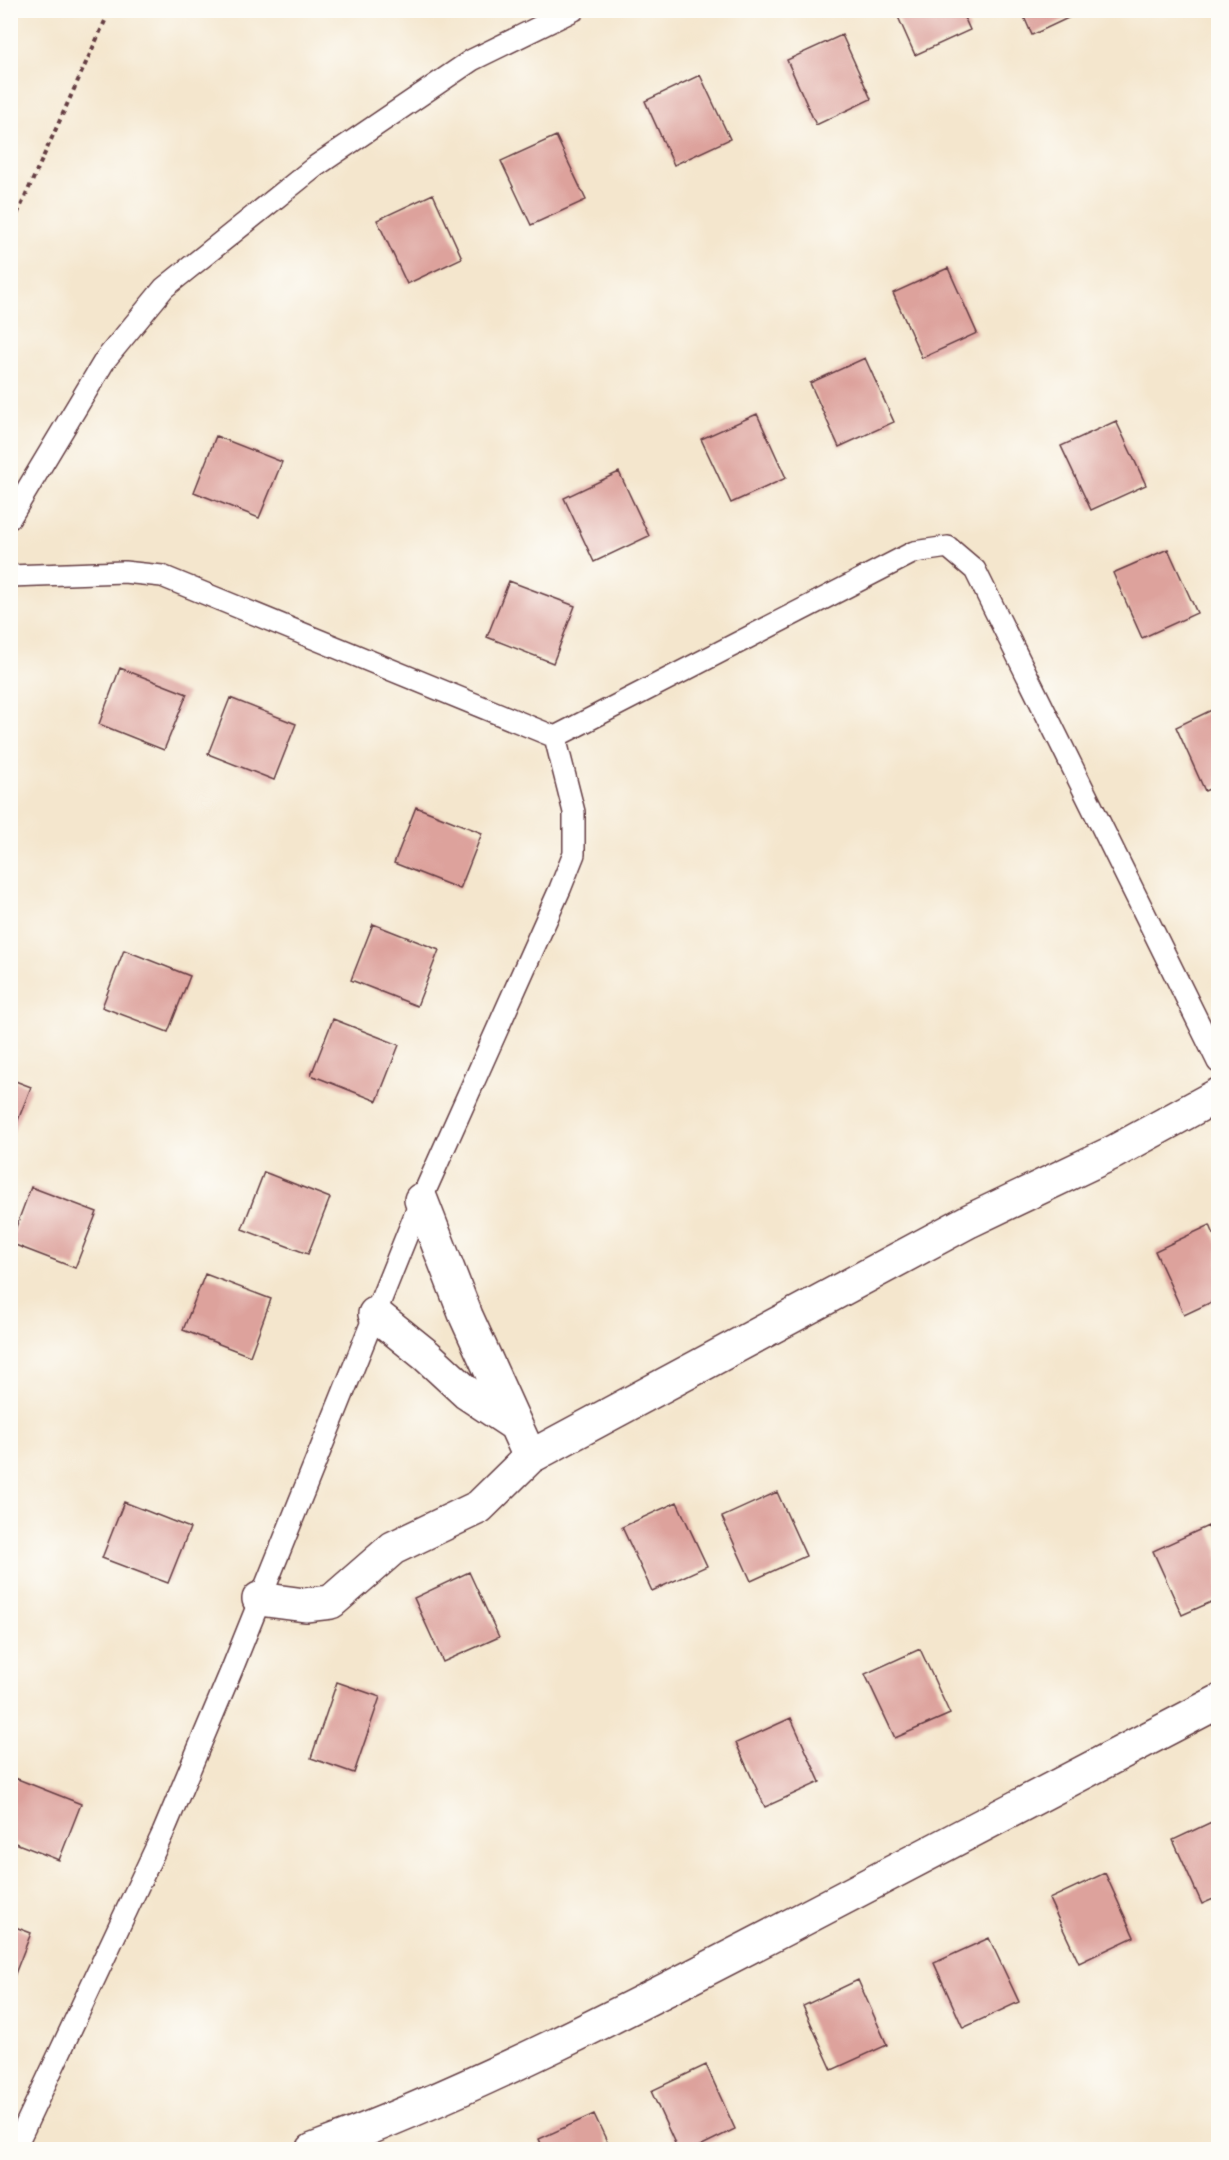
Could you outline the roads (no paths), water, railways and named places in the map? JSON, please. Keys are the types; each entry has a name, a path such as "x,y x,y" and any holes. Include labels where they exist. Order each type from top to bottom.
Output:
{"street":[{"path":"259,1599 305,1605 331,1602 393,1548 478,1507 530,1457 969,1221 1114,1152 1218,1095"},
{"path":"421,1200 466,1316 530,1457"},
{"path":"375,1314 427,1356 467,1393 514,1424"},
{"path":"313,2150 539,2054 721,1962 1218,1702"}],"lane":[{"path":"10,518 105,360 164,288 316,166 472,60 574,10"},
{"path":"10,576 124,572 162,576 555,737 914,552 948,547 975,570 1218,1062"},
{"path":"14,2150 163,1833 232,1669 421,1200 574,854 574,812 555,737"}]}
